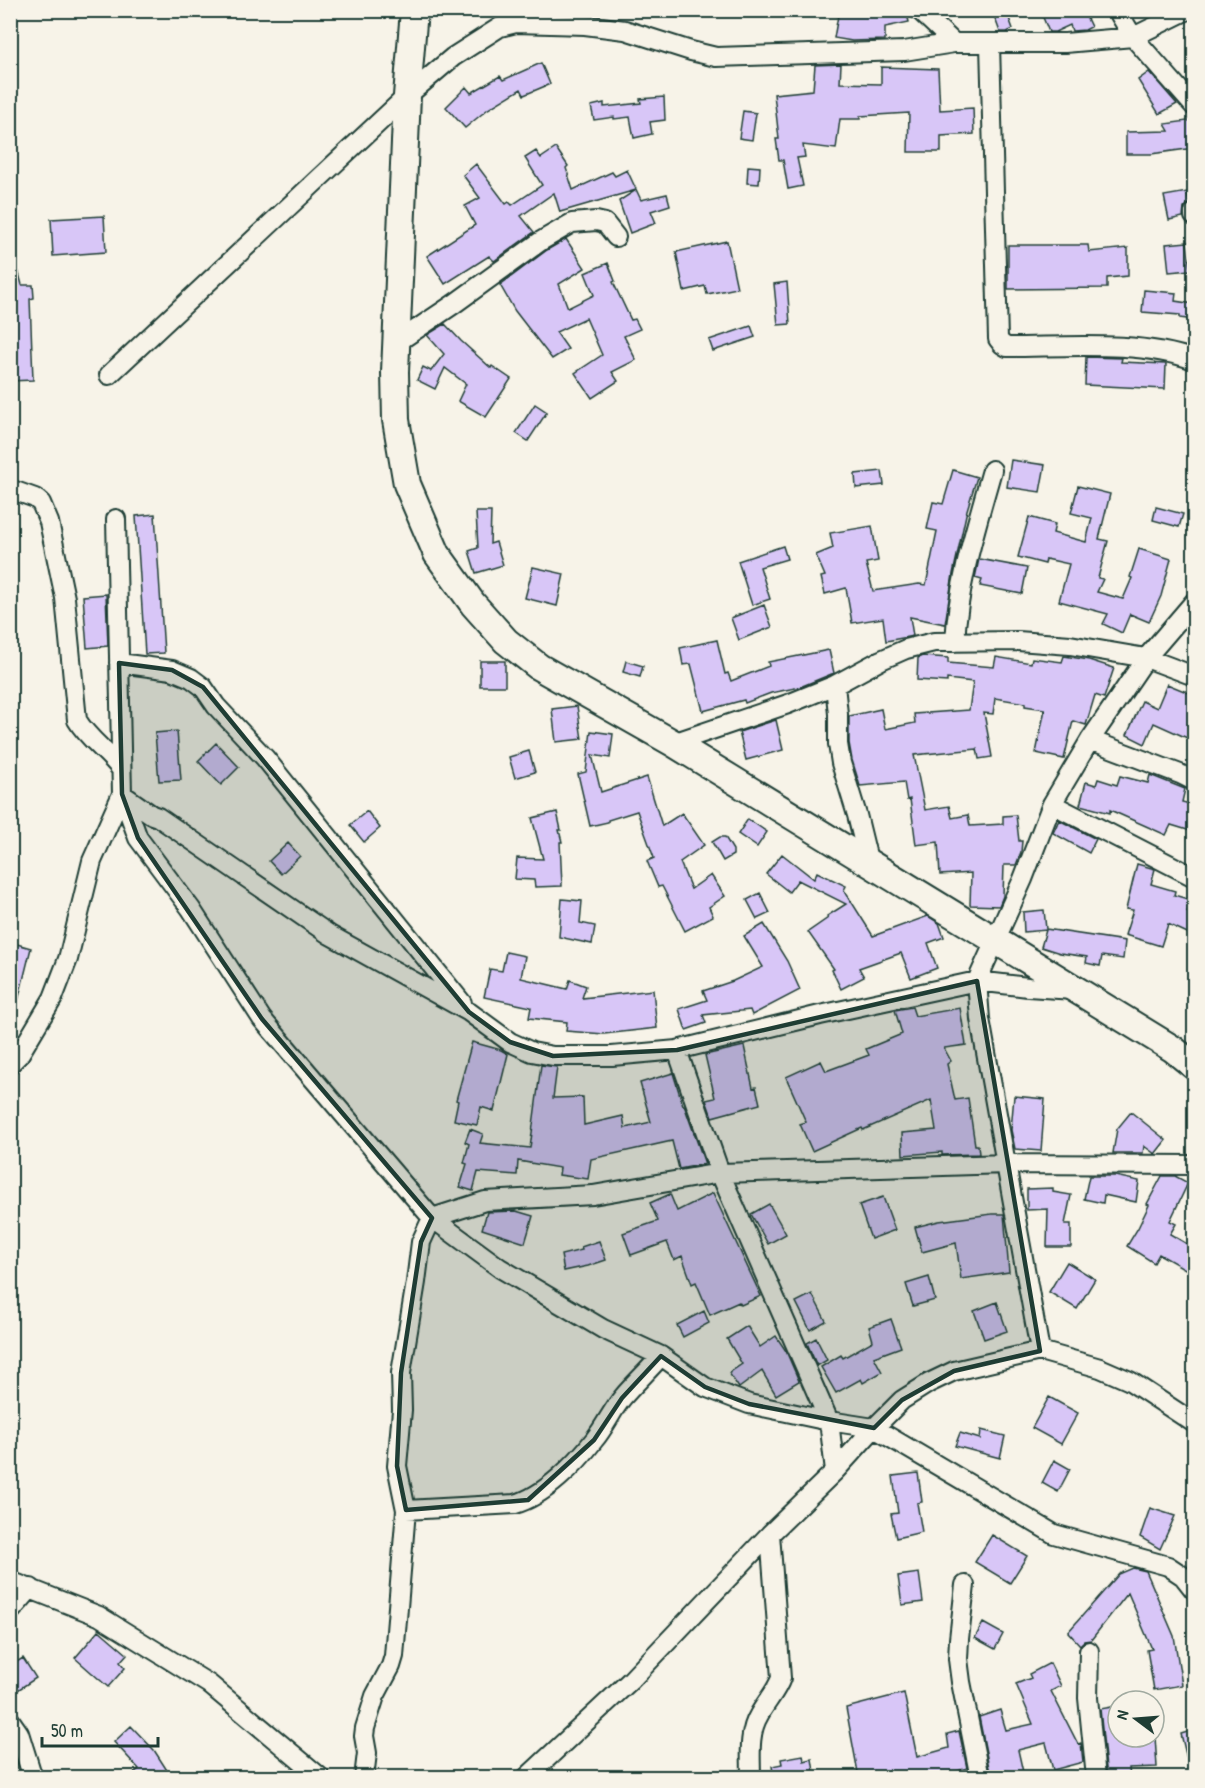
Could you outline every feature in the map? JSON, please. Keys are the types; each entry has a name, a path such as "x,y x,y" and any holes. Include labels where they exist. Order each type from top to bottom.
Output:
{"main road":[{"path":"414,10 407,96 396,343 396,420 407,484 437,554 473,604 506,640 539,667 673,743 1173,1049 1194,1066"}],"street":[{"path":"919,10 954,43"},
{"path":"1117,10 1133,37 1194,106"},
{"path":"109,375 407,96 453,57 500,27 516,23 585,25 625,30 716,57 904,51 954,43 1065,43 1133,37 1188,10"},
{"path":"990,44 998,339 1002,345 1007,347 1088,345 1121,347 1166,352 1194,360"},
{"path":"396,343 541,241 572,223 596,221 605,223 616,237"},
{"path":"955,642 962,585 992,470"},
{"path":"10,489 35,498 41,503 49,522 65,598 77,720 84,732 120,768"},
{"path":"116,519 120,768 122,794 138,838 191,909 262,1020 432,1218 508,1273 603,1329 662,1356 705,1387 749,1404 874,1428 1054,1534 1168,1566 1183,1576 1194,1590"},
{"path":"1040,1351 980,1019 977,981 1023,879 1052,804 1090,740 1146,658 1194,602"},
{"path":"673,743 788,704 835,685 880,660 906,649 934,642 1018,641 1070,645 1146,658 1194,676"},
{"path":"119,663 172,670 191,678 203,687 216,706 265,758 469,1012"},
{"path":"835,685 841,763 868,864"},
{"path":"1090,740 1194,781"},
{"path":"122,794 330,935 469,1012 510,1042 532,1052 553,1056 612,1056 677,1050 820,1015 977,981 1076,990"},
{"path":"10,1064 19,1055 53,998 68,959 92,861 122,794"},
{"path":"1052,804 1194,877"},
{"path":"677,1050 720,1173 829,1421 835,1471"},
{"path":"364,1778 367,1753 365,1728 375,1696 394,1656 406,1510 398,1466 402,1410 401,1373 421,1242 432,1218 485,1201 593,1195 720,1173 1006,1164 1194,1165"},
{"path":"526,1778 630,1681 902,1400 930,1383 954,1371 1040,1351 1100,1368 1130,1382 1194,1423"},
{"path":"406,1510 515,1504 528,1500 567,1469 594,1440 622,1398 662,1356"},
{"path":"751,1778 753,1728 781,1678 770,1534"},
{"path":"10,1581 99,1616 209,1684 321,1778"},
{"path":"965,1585 958,1639 958,1659 980,1778"},
{"path":"10,1612 31,1588"},
{"path":"1089,1651 1088,1698 1096,1778"},
{"path":"10,1720 19,1733 33,1778"}],"highlighted area":[{"path":"119,663 172,670 203,687 469,1012 510,1042 553,1056 677,1050 977,981 1040,1351 954,1371 902,1400 874,1428 749,1404 705,1387 661,1356 622,1398 594,1440 528,1500 406,1510 397,1466 401,1373 421,1242 432,1218 262,1019 138,838 122,794"}],"building":[{"path":"839,10 906,10 909,22 885,27 885,40 852,41 834,38"},
{"path":"992,10 1006,10 1013,29 1000,32"},
{"path":"1040,10 1083,10 1091,27 1072,31 1070,25 1055,32 1049,32"},
{"path":"541,63 550,84 524,95 521,89 488,109 465,128 446,107 466,87 471,93 500,76 503,80"},
{"path":"841,64 840,83 881,84 881,67 938,69 940,110 973,108 974,134 941,136 941,152 908,152 909,113 840,119 836,149 803,145 805,157 797,158 803,186 788,189 783,160 779,160 774,94 813,90 815,65"},
{"path":"1149,72 1177,104 1159,114 1138,80"},
{"path":"664,97 665,120 650,122 652,134 634,138 630,117 594,120 591,106 604,103 604,107 641,103 640,99"},
{"path":"743,111 756,113 752,140 739,138"},
{"path":"1194,120 1194,148 1151,154 1126,154 1126,132 1169,131 1165,124"},
{"path":"556,148 568,166 566,168 573,190 612,172 615,176 627,170 641,200 667,194 670,205 651,211 656,223 630,233 619,201 636,190 560,212 554,193 521,216 534,232 494,261 489,256 445,284 427,256 475,225 465,206 480,198 463,175 476,164 506,204 509,202 512,205 542,185 525,158 536,151 541,158"},
{"path":"748,166 760,167 759,184 747,183"},
{"path":"1187,192 1189,203 1184,208 1183,217 1169,220 1164,196"},
{"path":"104,216 106,252 53,256 51,219"},
{"path":"566,239 585,268 559,284 568,308 594,295 585,273 608,263 615,281 613,282 631,320 635,319 640,329 624,336 636,360 612,372 618,381 592,398 575,373 602,355 586,318 556,332 568,349 552,359 515,311 500,285 547,250"},
{"path":"727,241 737,288 707,294 705,286 684,291 676,252"},
{"path":"1187,242 1190,270 1169,272 1166,244"},
{"path":"1008,245 1088,245 1089,252 1128,248 1128,276 1107,278 1107,288 1008,289"},
{"path":"10,258 15,258 22,285 33,285 34,298 30,299 33,380 10,381"},
{"path":"787,282 790,324 778,325 774,284"},
{"path":"1144,290 1176,293 1175,301 1194,304 1194,320 1180,318 1180,315 1142,312"},
{"path":"445,324 491,368 492,366 511,379 486,417 458,401 466,384 445,368 435,389 417,380 423,367 431,371 444,354 427,335"},
{"path":"751,326 755,337 713,351 709,340"},
{"path":"1086,357 1122,358 1121,362 1166,364 1165,389 1085,385"},
{"path":"535,404 547,412 528,441 516,433"},
{"path":"1011,460 1045,465 1040,492 1007,487"},
{"path":"953,470 977,477 953,574 945,624 910,617 913,636 886,641 883,618 852,623 846,588 825,594 821,577 825,576 816,555 833,548 830,533 872,526 878,561 866,563 873,591 926,585 937,531 927,529 933,502 943,504"},
{"path":"882,471 884,485 856,488 855,474"},
{"path":"1078,486 1110,494 1099,539 1108,541 1098,578 1103,579 1097,592 1123,599 1132,578 1130,577 1139,549 1171,559 1161,596 1149,622 1130,614 1122,633 1103,624 1108,614 1059,601 1069,564 1046,559 1045,564 1018,557 1029,517 1055,524 1053,533 1086,542 1092,518 1071,513"},
{"path":"1156,507 1183,514 1179,527 1153,520"},
{"path":"476,512 491,512 490,544 496,542 503,565 476,573 469,551 478,548"},
{"path":"155,514 164,653 145,654 136,516"},
{"path":"783,546 787,559 760,567 770,599 752,605 738,561"},
{"path":"979,559 1027,568 1022,594 980,586 982,580 975,578"},
{"path":"533,567 564,574 557,606 525,598"},
{"path":"106,594 108,646 87,648 83,596"},
{"path":"764,605 772,627 739,640 731,618"},
{"path":"717,640 725,674 728,673 731,681 769,666 768,662 829,650 834,673 800,687 771,693 745,703 744,700 703,711 691,664 683,665 680,648"},
{"path":"922,656 948,658 948,663 994,667 996,657 1031,663 1032,658 1062,662 1064,656 1089,660 1114,668 1104,698 1095,695 1086,725 1073,721 1064,759 1036,753 1045,709 995,698 993,714 984,713 992,757 979,759 977,749 914,755 925,810 949,806 952,818 968,815 970,826 1003,824 1003,816 1016,815 1019,841 1022,841 1021,852 1016,865 1004,865 1003,896 999,906 970,905 971,873 940,875 938,842 916,845 910,799 907,800 904,782 860,786 849,743 849,716 881,709 885,729 915,723 914,714 969,710 973,682 947,679 947,682 917,680 918,658"},
{"path":"480,661 505,661 505,686 480,686"},
{"path":"626,661 643,666 640,677 623,672"},
{"path":"1167,684 1194,695 1194,741 1154,723 1145,744 1127,735 1142,701 1157,708"},
{"path":"577,706 582,739 556,742 552,709"},
{"path":"776,720 783,750 746,760 739,732"},
{"path":"177,731 181,780 159,781 155,733"},
{"path":"591,731 613,734 610,758 592,755 601,792 647,777 662,826 682,813 704,845 680,862 691,889 711,875 725,896 709,907 713,916 685,931 662,886 658,887 647,861 654,858 637,811 590,826 578,774 586,772"},
{"path":"216,743 239,767 221,785 198,761"},
{"path":"529,751 535,772 515,778 509,757"},
{"path":"1150,775 1185,789 1182,802 1194,805 1194,832 1171,825 1166,835 1110,810 1110,813 1080,805 1086,782 1096,785 1098,779 1117,785 1120,776 1148,783"},
{"path":"367,811 380,828 364,842 350,825"},
{"path":"557,812 562,842 560,842 562,886 535,887 534,880 515,879 517,858 543,859 532,818"},
{"path":"748,819 767,832 757,847 738,834"},
{"path":"1059,820 1096,839 1089,853 1053,833"},
{"path":"725,837 733,850 733,855 723,861 712,842"},
{"path":"288,843 300,856 281,874 269,861"},
{"path":"782,854 814,879 817,872 846,886 844,890 873,936 928,916 939,923 944,937 928,943 937,968 911,978 901,953 859,968 864,977 841,989 832,970 834,969 808,932 846,904 798,880 789,892 766,874"},
{"path":"1137,864 1155,869 1151,884 1175,891 1174,895 1191,900 1187,912 1194,915 1194,936 1168,924 1161,946 1125,935 1133,910 1126,909"},
{"path":"760,893 770,913 757,919 747,900"},
{"path":"562,899 582,901 580,923 595,926 592,944 559,937"},
{"path":"1044,910 1046,929 1125,941 1123,959 1102,956 1100,966 1086,963 1087,957 1060,953 1041,947 1046,930 1024,932 1023,912"},
{"path":"764,924 787,961 800,990 752,1015 750,1010 703,1015 706,1023 686,1030 679,1009 707,1000 703,991 733,981 763,967 744,936"},
{"path":"10,942 31,948 15,1013 10,1012"},
{"path":"506,952 525,956 521,978 567,989 570,980 586,986 582,998 653,990 657,1028 604,1034 566,1031 567,1022 529,1018 531,1007 484,997 490,969 502,971"},
{"path":"912,1007 915,1016 960,1008 966,1045 944,1048 951,1061 947,1064 955,1100 968,1098 975,1145 978,1145 979,1154 942,1155 942,1152 903,1155 902,1133 936,1130 931,1100 812,1151 800,1124 806,1122 786,1077 821,1061 826,1071 869,1055 866,1049 902,1034 895,1010"},
{"path":"472,1042 508,1054 494,1111 481,1107 477,1125 454,1120 458,1101 456,1100"},
{"path":"744,1046 753,1088 756,1087 760,1104 712,1117 706,1100 715,1098 705,1055"},
{"path":"541,1065 557,1067 553,1098 583,1097 584,1125 623,1116 625,1128 651,1122 640,1083 673,1073 705,1164 679,1169 672,1141 591,1159 588,1179 559,1175 560,1168 518,1161 517,1175 478,1172 473,1191 460,1187 467,1164 464,1163 469,1144 465,1142 470,1129 483,1134 480,1143 530,1148"},
{"path":"1014,1096 1045,1099 1041,1151 1015,1149 1011,1130"},
{"path":"1131,1112 1166,1140 1155,1154 1144,1146 1143,1153 1113,1153 1117,1129"},
{"path":"1089,1176 1115,1176 1139,1181 1136,1202 1104,1195 1103,1203 1084,1199"},
{"path":"1162,1176 1175,1176 1188,1183 1170,1221 1176,1224 1170,1234 1194,1248 1194,1274 1159,1254 1154,1263 1127,1246"},
{"path":"1053,1188 1053,1192 1071,1195 1065,1224 1071,1224 1071,1247 1047,1247 1048,1209 1027,1210 1027,1189"},
{"path":"713,1193 761,1296 741,1305 739,1302 710,1315 696,1282 692,1284 682,1256 674,1260 667,1242 631,1255 623,1233 658,1221 650,1203 670,1194 677,1211"},
{"path":"883,1197 895,1230 871,1239 859,1205"},
{"path":"769,1204 786,1234 768,1244 751,1214"},
{"path":"516,1211 533,1216 525,1243 482,1229 487,1212"},
{"path":"1004,1214 1009,1272 961,1279 956,1243 922,1252 915,1227 939,1221"},
{"path":"599,1241 606,1260 564,1271 561,1255 582,1250 581,1247"},
{"path":"1067,1262 1095,1279 1077,1309 1049,1292"},
{"path":"929,1277 935,1300 913,1306 906,1284"},
{"path":"812,1294 826,1321 810,1330 796,1302"},
{"path":"997,1302 1007,1331 984,1339 974,1311"},
{"path":"704,1311 709,1323 683,1337 677,1325"},
{"path":"891,1319 901,1347 874,1357 882,1372 863,1383 861,1379 836,1393 821,1367 873,1341 869,1327"},
{"path":"747,1326 760,1347 776,1336 786,1351 799,1381 776,1395 762,1371 739,1388 729,1373 742,1364 727,1339"},
{"path":"816,1338 827,1360 817,1366 807,1343"},
{"path":"1049,1397 1078,1413 1061,1444 1032,1428"},
{"path":"981,1430 1005,1436 1000,1458 955,1446 960,1433 980,1439"},
{"path":"1054,1460 1070,1469 1058,1492 1042,1483"},
{"path":"918,1473 922,1502 917,1503 922,1532 896,1538 891,1514 898,1513 893,1476"},
{"path":"1150,1508 1175,1516 1160,1549 1140,1537"},
{"path":"992,1535 1027,1556 1010,1583 975,1562"},
{"path":"1133,1568 1146,1571 1174,1636 1182,1685 1154,1689 1147,1650 1152,1649 1128,1593 1091,1640 1084,1641 1080,1645 1068,1632 1119,1574"},
{"path":"919,1573 923,1602 902,1605 898,1576"},
{"path":"983,1623 1003,1634 995,1649 975,1638"},
{"path":"99,1630 127,1654 120,1662 125,1668 108,1687 75,1658"},
{"path":"23,1658 36,1678 10,1695 10,1666"},
{"path":"1050,1663 1061,1686 1051,1691 1078,1744 1081,1743 1083,1762 1053,1770 1046,1743 1018,1750 1023,1772 1003,1778 991,1778 979,1717 1000,1710 1006,1730 1033,1724 1016,1684 1031,1678 1029,1674"},
{"path":"904,1693 917,1757 949,1748 947,1734 959,1731 967,1768 936,1778 859,1778 846,1708"},
{"path":"1106,1708 1106,1749 1156,1749 1157,1767 1129,1768 1130,1778 1107,1778 1100,1709"},
{"path":"131,1726 154,1750 172,1778 128,1778 139,1769 114,1742"},
{"path":"1194,1730 1194,1771 1190,1771 1181,1734"},
{"path":"803,1755 804,1761 812,1759 815,1778 774,1778 772,1766 782,1764 781,1759"}]}
